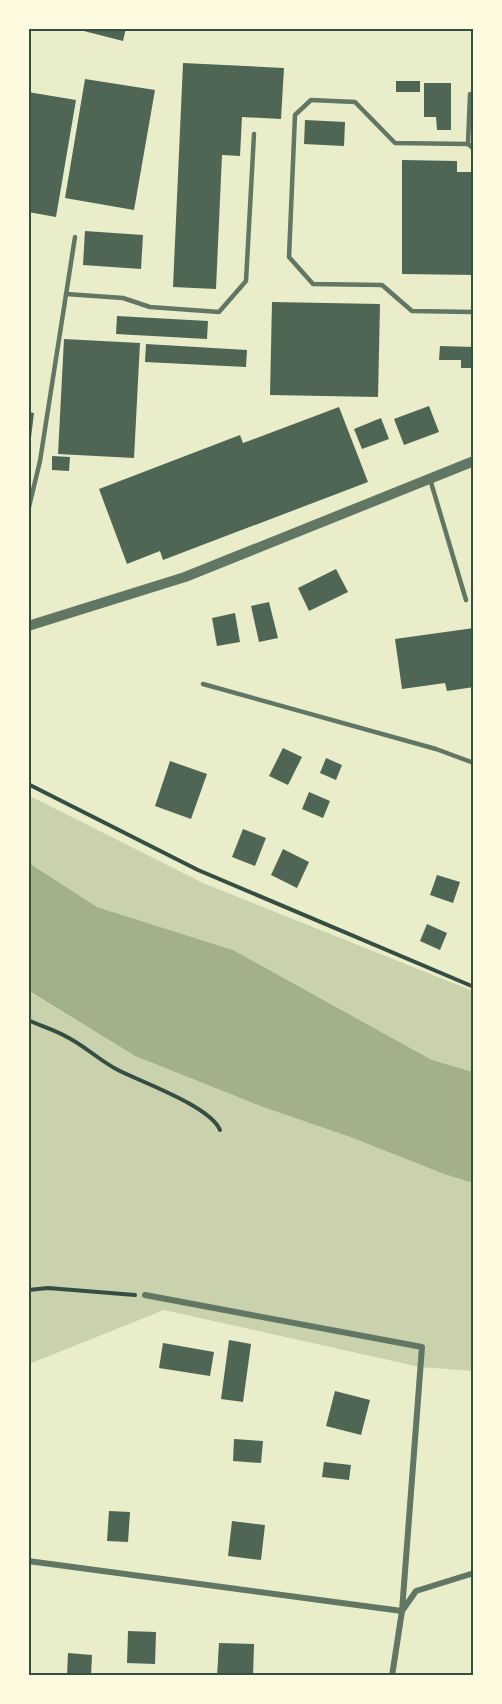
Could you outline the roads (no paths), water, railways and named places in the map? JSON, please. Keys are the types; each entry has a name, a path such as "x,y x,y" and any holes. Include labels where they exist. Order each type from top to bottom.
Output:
{"street":[{"path":"28,626 185,577 474,461"},
{"path":"145,1295 422,1347 402,1611 392,1676"},
{"path":"28,1561 402,1611"},
{"path":"402,1611 416,1591 474,1573"}],"lane":[{"path":"468,144 470,94"},
{"path":"474,149 468,144 395,143 355,102 311,100 295,115 289,257 313,284 382,285 412,311 474,312"},
{"path":"66,294 123,298 150,307 219,312 246,280 254,134"},
{"path":"28,510 40,461 75,237"},
{"path":"429,478 466,600"},
{"path":"203,684 436,749 474,763"}]}
